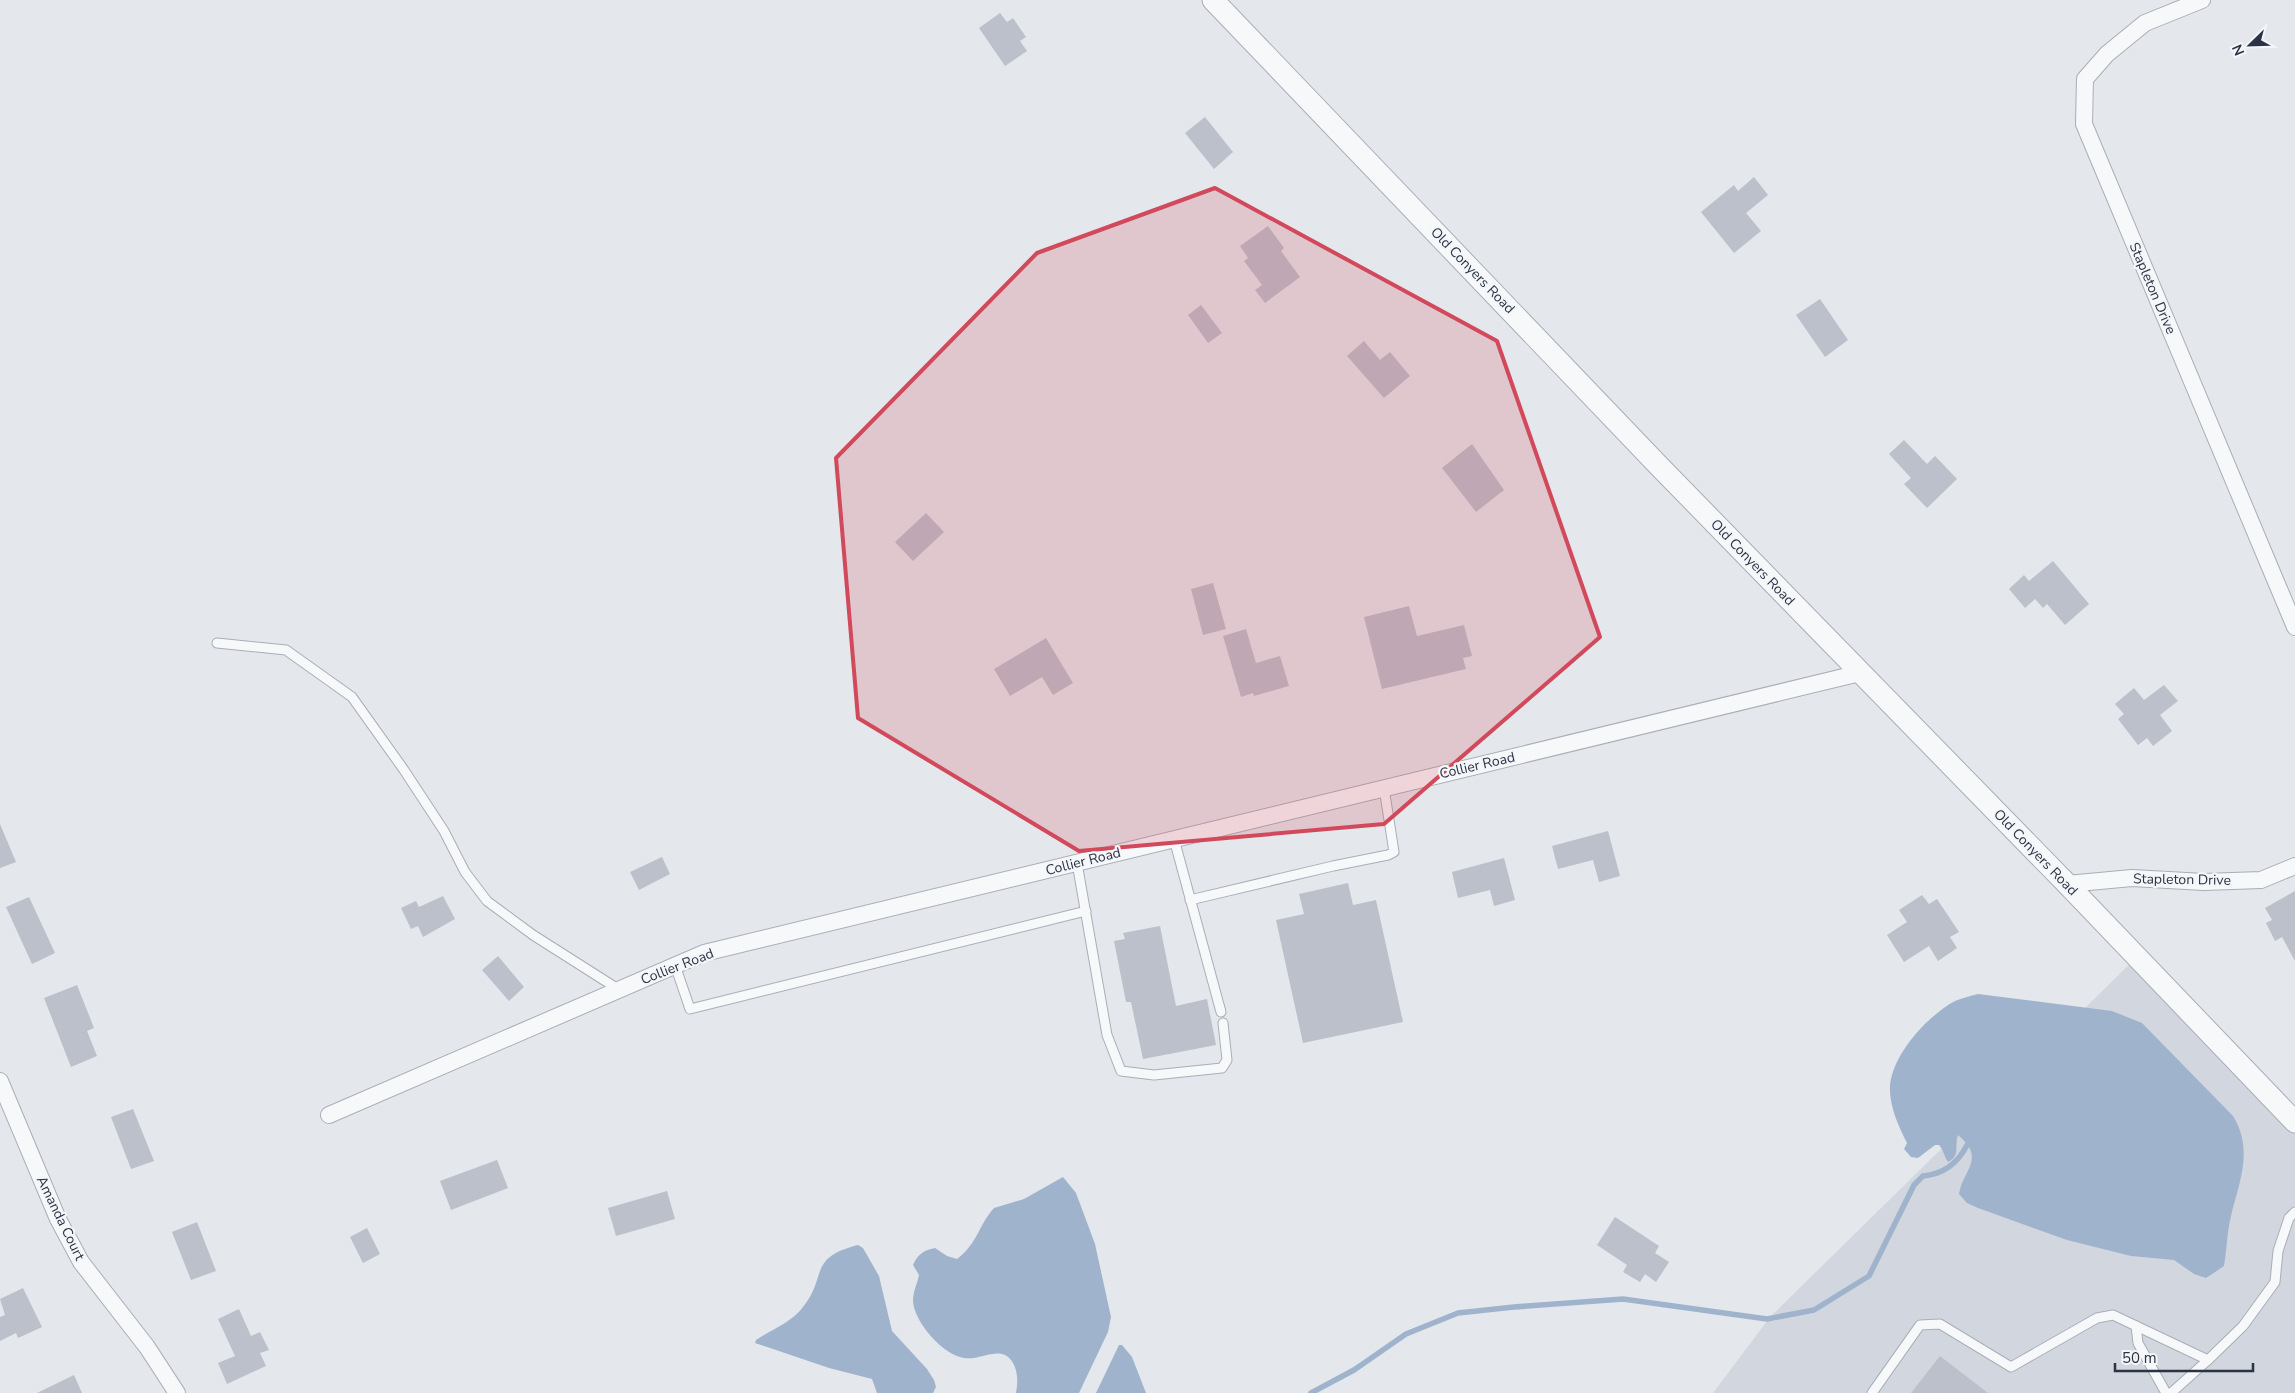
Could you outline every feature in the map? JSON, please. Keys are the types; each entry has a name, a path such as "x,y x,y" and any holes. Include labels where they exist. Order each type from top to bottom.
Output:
{"street":[{"name":"Old Conyers Road","path":"1214,0 1860,673 2067,884 2295,1122"},
{"name":"Stapleton Drive","path":"2202,0 2146,24 2108,54 2085,78 2084,124 2295,626"},
{"name":"Collier Road","path":"329,1115 704,953 1860,673"},
{"name":"Stapleton Drive","path":"2067,884 2132,878 2204,882 2261,880 2295,866"},
{"name":"Amanda Court","path":"0,1081 58,1220 81,1262 147,1347 177,1393"}],"lane":[{"path":"217,643 286,650 352,697 404,770 444,831 465,872 487,901 547,945 618,989"},
{"path":"1190,900 1388,855 1394,852 1384,788"},
{"path":"1174,839 1221,1012"},
{"path":"1077,863 1107,1035 1121,1070 1154,1076 1222,1068 1227,1060 1223,1023"},
{"path":"675,965 690,1009 1086,911"},
{"path":"2171,1393 2244,1326 2275,1282 2278,1251 2289,1218 2295,1212"},
{"path":"1872,1393 1920,1325 1940,1324 2011,1367 2097,1318 2113,1315 2208,1360"},
{"path":"2136,1326 2138,1343 2166,1393"}],"highlighted area":[{"path":"1215,188 1497,341 1600,637 1384,824 1079,851 858,718 836,458 1037,253"}],"shaded area":[{"path":"2140,954 2295,1117 2295,1393 1713,1393 1771,1316"}],"water":[{"path":"1978,994 2112,1011 2142,1023 2233,1116 2243,1141 2244,1154 2241,1178 2230,1222 2224,1266 2206,1278 2194,1274 2174,1260 2131,1256 2067,1240 1967,1203 1959,1194 1972,1158 1971,1151 1958,1135 1956,1154 1948,1162 1939,1145 1935,1145 1918,1158 1911,1157 1904,1149 1907,1143 1892,1105 1891,1079 1895,1066 1911,1039 1933,1017 1955,1001"},
{"path":"1063,1177 1076,1193 1095,1244 1111,1317 1108,1332 1079,1393 1016,1393 1017,1374 1015,1366 1008,1357 997,1353 971,1358 956,1356 947,1351 931,1336 918,1318 915,1309 913,1297 919,1275 913,1265 921,1254 935,1248 947,1256 957,1259 974,1241 984,1221 994,1208 1024,1199"},
{"path":"858,1245 863,1248 879,1276 892,1331 927,1369 936,1387 933,1393 877,1393 872,1379 829,1368 755,1343 756,1340 787,1321 803,1307 815,1286 821,1269 831,1256"},
{"path":"1119,1345 1122,1345 1132,1357 1146,1393 1096,1393"}],"building":[{"path":"1000,13 1007,22 1013,18 1026,37 1020,41 1027,51 1005,66 979,28"},
{"path":"1205,117 1233,152 1214,169 1185,133"},
{"path":"1754,177 1768,195 1746,213 1761,231 1734,253 1701,212 1734,185 1738,191"},
{"path":"1268,226 1284,248 1281,251 1300,277 1265,303 1255,290 1262,285 1244,261 1248,258 1240,246"},
{"path":"1820,299 1848,340 1825,357 1796,315"},
{"path":"1201,305 1222,333 1208,343 1188,315"},
{"path":"1364,341 1380,360 1390,352 1410,376 1384,398 1347,356"},
{"path":"1904,440 1927,464 1935,456 1957,479 1927,508 1904,484 1911,478 1889,454"},
{"path":"1472,444 1504,490 1476,512 1442,468"},
{"path":"926,513 944,532 913,561 895,542"},
{"path":"2053,561 2089,604 2065,625 2047,604 2043,608 2035,599 2025,608 2009,589 2024,575 2029,581"},
{"path":"1213,583 1226,629 1203,635 1191,589"},
{"path":"1409,606 1417,636 1464,625 1472,656 1463,658 1466,669 1382,689 1364,617"},
{"path":"1246,629 1256,663 1280,656 1289,686 1254,696 1253,693 1241,697 1223,636"},
{"path":"1046,638 1073,683 1053,695 1042,677 1010,696 994,669"},
{"path":"2164,685 2178,701 2160,715 2172,731 2153,746 2147,738 2138,745 2118,719 2124,714 2115,704 2134,688 2144,700"},
{"path":"0,824 16,862 0,868"},
{"path":"1608,831 1620,876 1599,882 1593,860 1558,869 1552,846"},
{"path":"662,857 670,874 639,890 630,872"},
{"path":"1504,858 1515,900 1494,906 1490,890 1458,898 1452,872"},
{"path":"1348,883 1353,905 1376,900 1403,1022 1303,1043 1276,920 1304,914 1299,894"},
{"path":"2295,891 2295,961 2282,937 2275,941 2266,923 2272,920 2265,908"},
{"path":"1922,895 1929,904 1937,899 1959,932 1950,937 1957,948 1938,961 1929,946 1904,962 1887,935 1907,922 1899,910"},
{"path":"443,896 455,919 423,937 418,926 411,929 401,908 416,901 419,907"},
{"path":"29,897 55,953 32,964 6,907"},
{"path":"1160,926 1176,1006 1207,999 1216,1045 1143,1059 1131,1002 1126,1002 1114,941 1125,939 1123,933"},
{"path":"498,956 524,987 509,1001 482,970"},
{"path":"77,985 94,1028 87,1031 97,1056 71,1067 44,998"},
{"path":"133,1109 154,1161 131,1169 111,1117"},
{"path":"497,1160 508,1188 451,1210 440,1181"},
{"path":"667,1191 675,1219 616,1236 608,1208"},
{"path":"1615,1217 1659,1246 1655,1253 1669,1262 1656,1282 1645,1274 1640,1282 1623,1272 1627,1265 1597,1245"},
{"path":"197,1222 216,1271 191,1280 172,1232"},
{"path":"367,1228 380,1254 363,1263 350,1237"},
{"path":"23,1288 42,1327 18,1338 16,1333 0,1341 0,1317 5,1315 0,1299"},
{"path":"239,1309 251,1336 260,1332 269,1350 260,1353 266,1366 227,1384 218,1363 235,1356 218,1319"},
{"path":"1940,1356 1988,1393 1911,1393"},
{"path":"74,1375 82,1393 37,1393"}],"waterway":[{"path":"1311,1393 1354,1370 1406,1334 1458,1313 1623,1299 1767,1319 1814,1310 1869,1276 1914,1185 1923,1176 1937,1173 1950,1166 1967,1145"}]}
